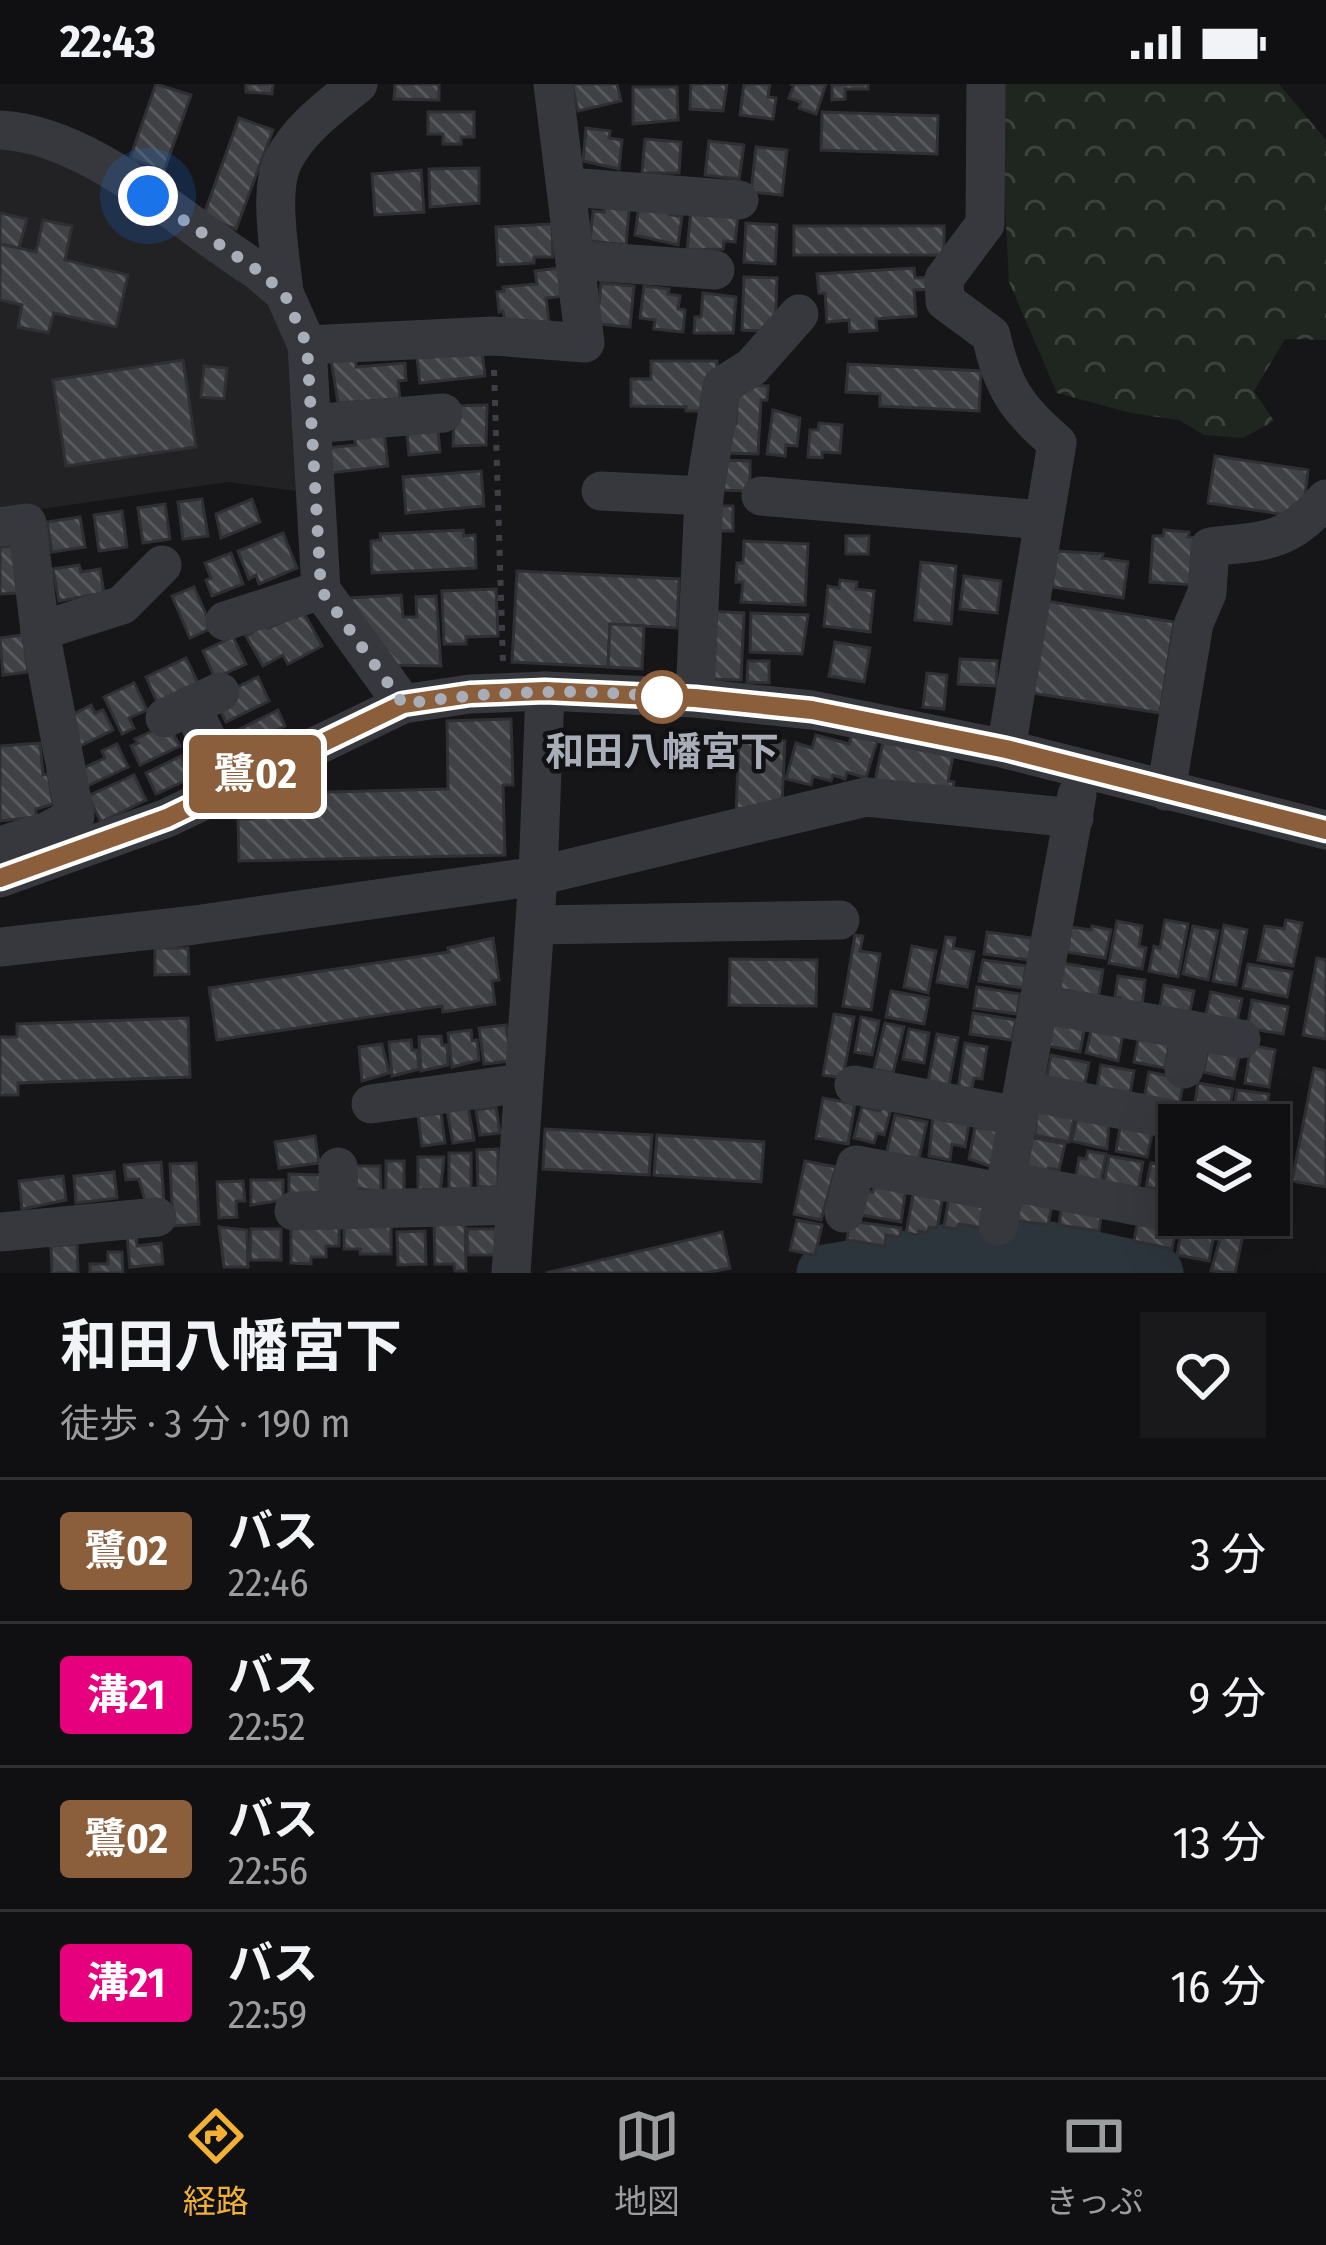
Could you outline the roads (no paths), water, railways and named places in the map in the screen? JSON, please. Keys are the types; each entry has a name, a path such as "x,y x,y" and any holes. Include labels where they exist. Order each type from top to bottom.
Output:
{"street":[{"path":"358,84 321,101 282,162 276,203 284,293 307,345 321,590 403,704"},
{"path":"307,345 493,337 585,343 553,84"},
{"path":"986,84 985,224 944,279 945,301 991,335 999,375 1030,420 1058,443 1006,749"},
{"path":"0,130 19,131 80,152 284,293"},
{"path":"568,187 739,200"},
{"path":"575,260 715,270"},
{"path":"695,698 704,496 722,386 752,367 800,314"},
{"path":"311,424 443,413"},
{"path":"601,491 704,496"},
{"path":"760,496 1042,520"},
{"path":"1166,791 1194,622 1207,592 1210,548 1278,539 1305,523 1326,499"},
{"path":"0,527 27,523 26,622 74,816 48,831 0,846"},
{"path":"26,622 122,605 162,565"},
{"path":"225,621 321,590"},
{"path":"511,1273 538,876 545,691"},
{"path":"0,878 167,818 403,704 504,692 695,698 812,710 1006,749 1326,830"},
{"path":"192,705 229,787"},
{"path":"1004,1200 1079,770"},
{"path":"0,946 195,925 538,876 866,797 1074,818"},
{"path":"535,925 840,920"},
{"path":"1041,1004 1241,1039"},
{"path":"1184,1069 1192,1030"},
{"path":"371,1104 523,1083"},
{"path":"854,1085 1022,1104 1158,1128"},
{"path":"844,1214 856,1165 1004,1200 1158,1216"},
{"path":"338,1167 339,1210"},
{"path":"294,1211 515,1205"},
{"path":"1,1221 140,1212"}],"waterway":[{"path":"825,1273 973,1248 1049,1250 1155,1273"}],"place":[{"name":"和田八幡宮下","path":"662,697"}]}
